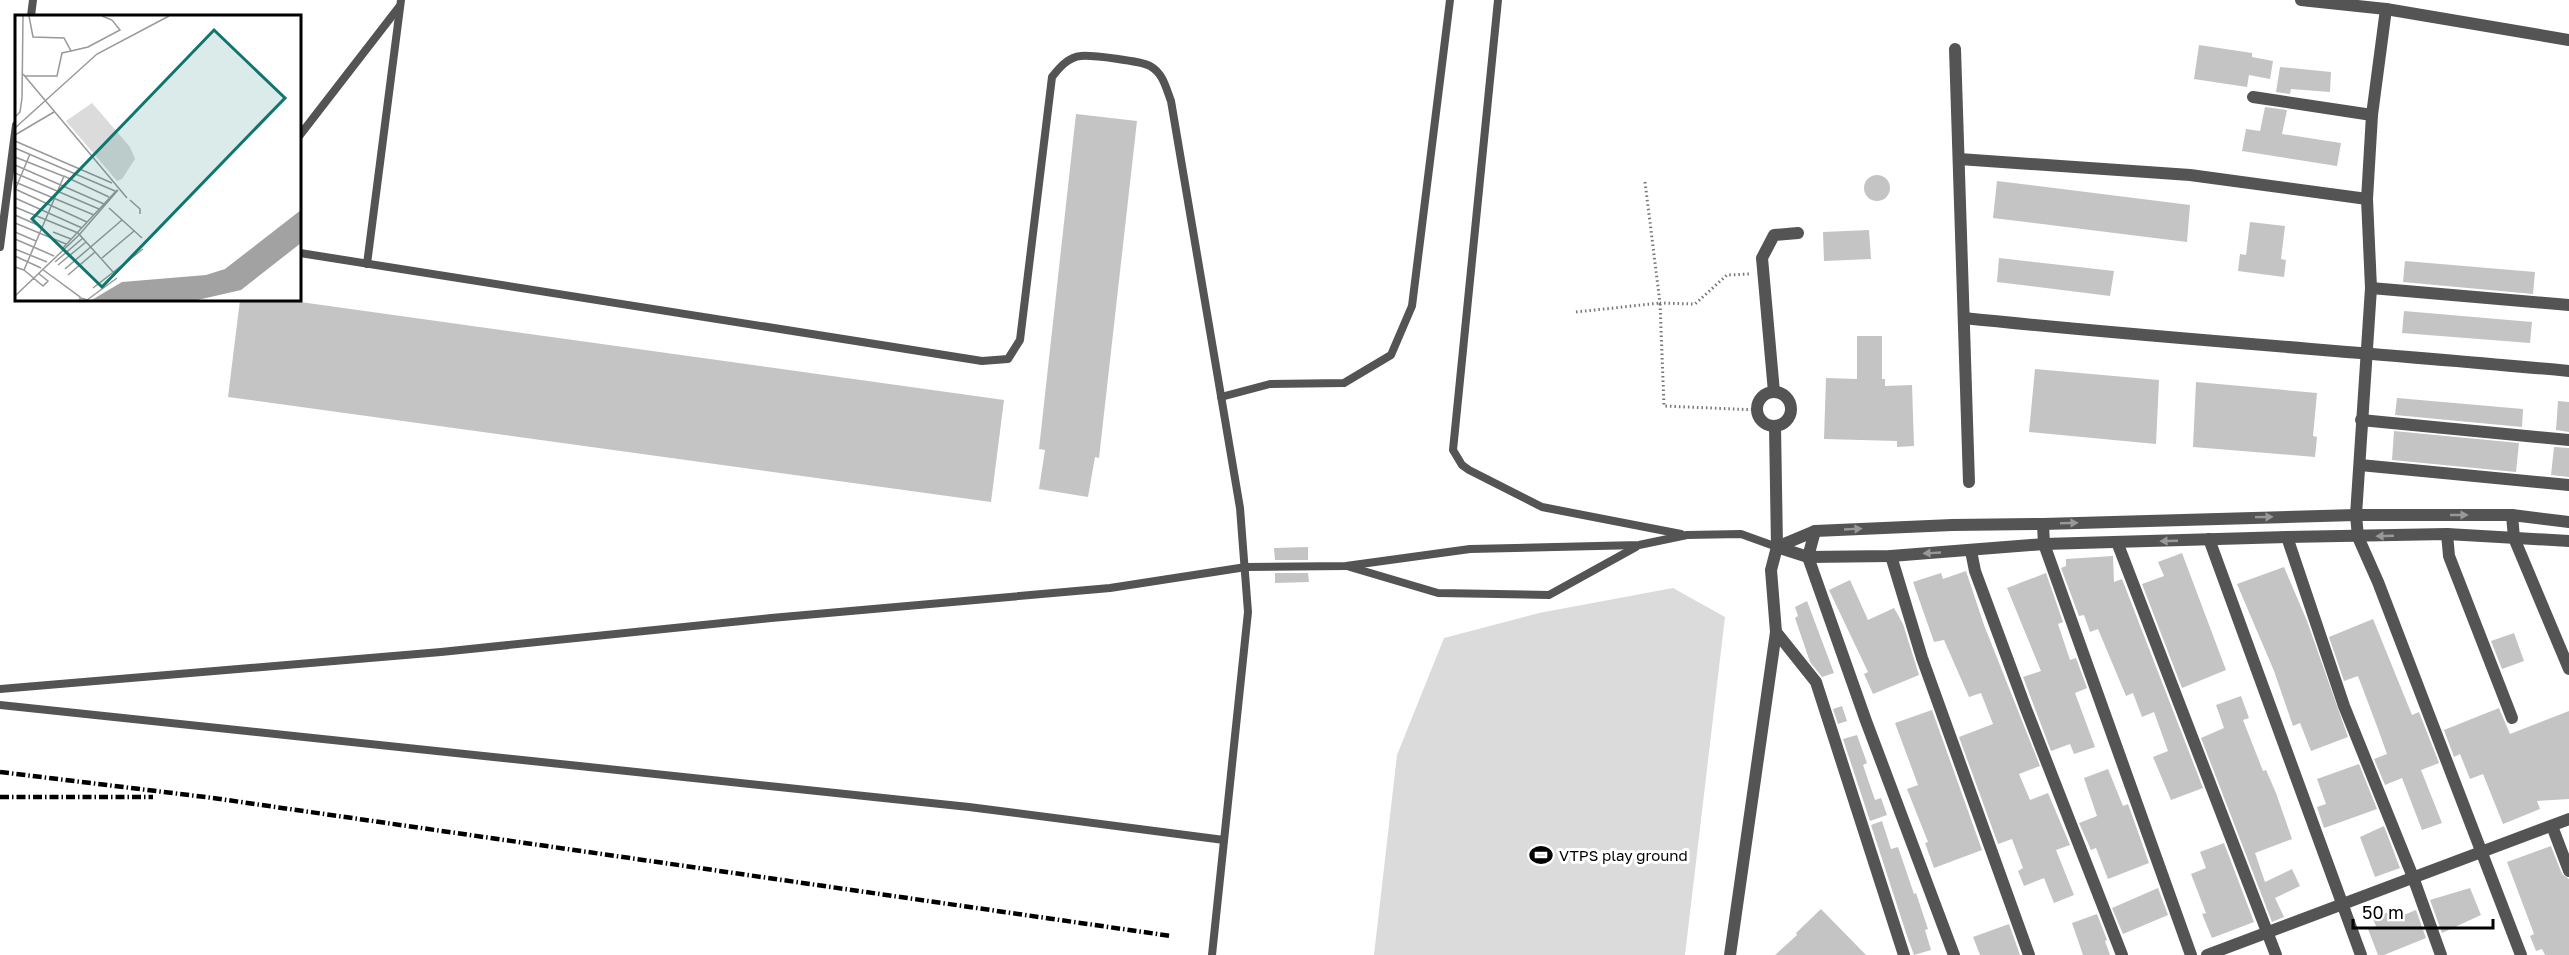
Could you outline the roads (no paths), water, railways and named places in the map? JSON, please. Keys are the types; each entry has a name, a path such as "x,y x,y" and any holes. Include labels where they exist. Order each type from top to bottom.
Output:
{"street":[{"path":"2301,0 2386,9 2569,40"},
{"path":"2386,9 2372,115 2367,198 2372,288 2361,420 2356,515 2358,537 2521,955"},
{"path":"1955,49 1969,482"},
{"path":"2253,97 2372,115"},
{"path":"1959,159 2190,175 2367,198"},
{"path":"1774,392 1762,258 1774,236 1798,233"},
{"path":"2372,288 2569,305"},
{"path":"1964,318 2114,333 2367,352 2569,371"},
{"path":"1774,392 1780,393 1789,401 1791,412 1785,422 1775,426 1764,424 1757,410 1757,404 1764,395 1774,392"},
{"path":"2361,420 2569,440"},
{"path":"1730,955 1776,632 1771,570 1777,547 1775,426"},
{"path":"2360,465 2569,485"},
{"path":"1777,547 1815,531 1952,525 2356,515 2512,516 2569,522"},
{"path":"2512,516 2514,538 2569,669"},
{"path":"2043,524 2044,544 2191,955"},
{"path":"1815,531 1808,557 1866,721 1954,955"},
{"path":"1777,547 1808,557 1891,556 2044,544 2287,537 2447,534 2569,541"},
{"path":"2447,534 2449,556 2512,718"},
{"path":"2287,537 2344,706 2413,877 2441,955"},
{"path":"2209,539 2361,955"},
{"path":"2117,542 2276,955"},
{"path":"1971,551 1975,571 2026,709 2122,955"},
{"path":"1891,556 1922,658 2029,955"},
{"path":"1776,632 1816,682 1904,955"},
{"path":"2207,955 2343,906 2413,877 2569,819"},
{"path":"2552,826 2569,871"}],"lane":[{"path":"31,15 33,0"},
{"path":"1221,397 1270,384 1344,383 1391,355 1412,306 1450,0"},
{"path":"1498,0 1453,450 1456,459 1469,470 1542,507 1687,536"},
{"path":"367,264 400,3"},
{"path":"302,132 400,3"},
{"path":"302,253 982,361 1008,359 1020,340 1052,77 1066,62 1080,56 1138,62 1149,65 1157,71 1163,79 1171,101 1240,508 1246,567 1248,612 1212,955"},
{"path":"0,246 15,133"},
{"path":"0,688 441,652 771,618 1110,588 1246,567 1346,566 1470,549 1639,545 1687,536 1741,534 1777,547"},
{"path":"1346,566 1438,593 1549,595 1639,545"},
{"path":"0,705 957,805 1224,840"}],"railway":[{"path":"0,772 213,798 1171,936"},
{"path":"0,797 153,797"}],"place":[{"name":"VTPS play ground","path":"1541,855"}]}
